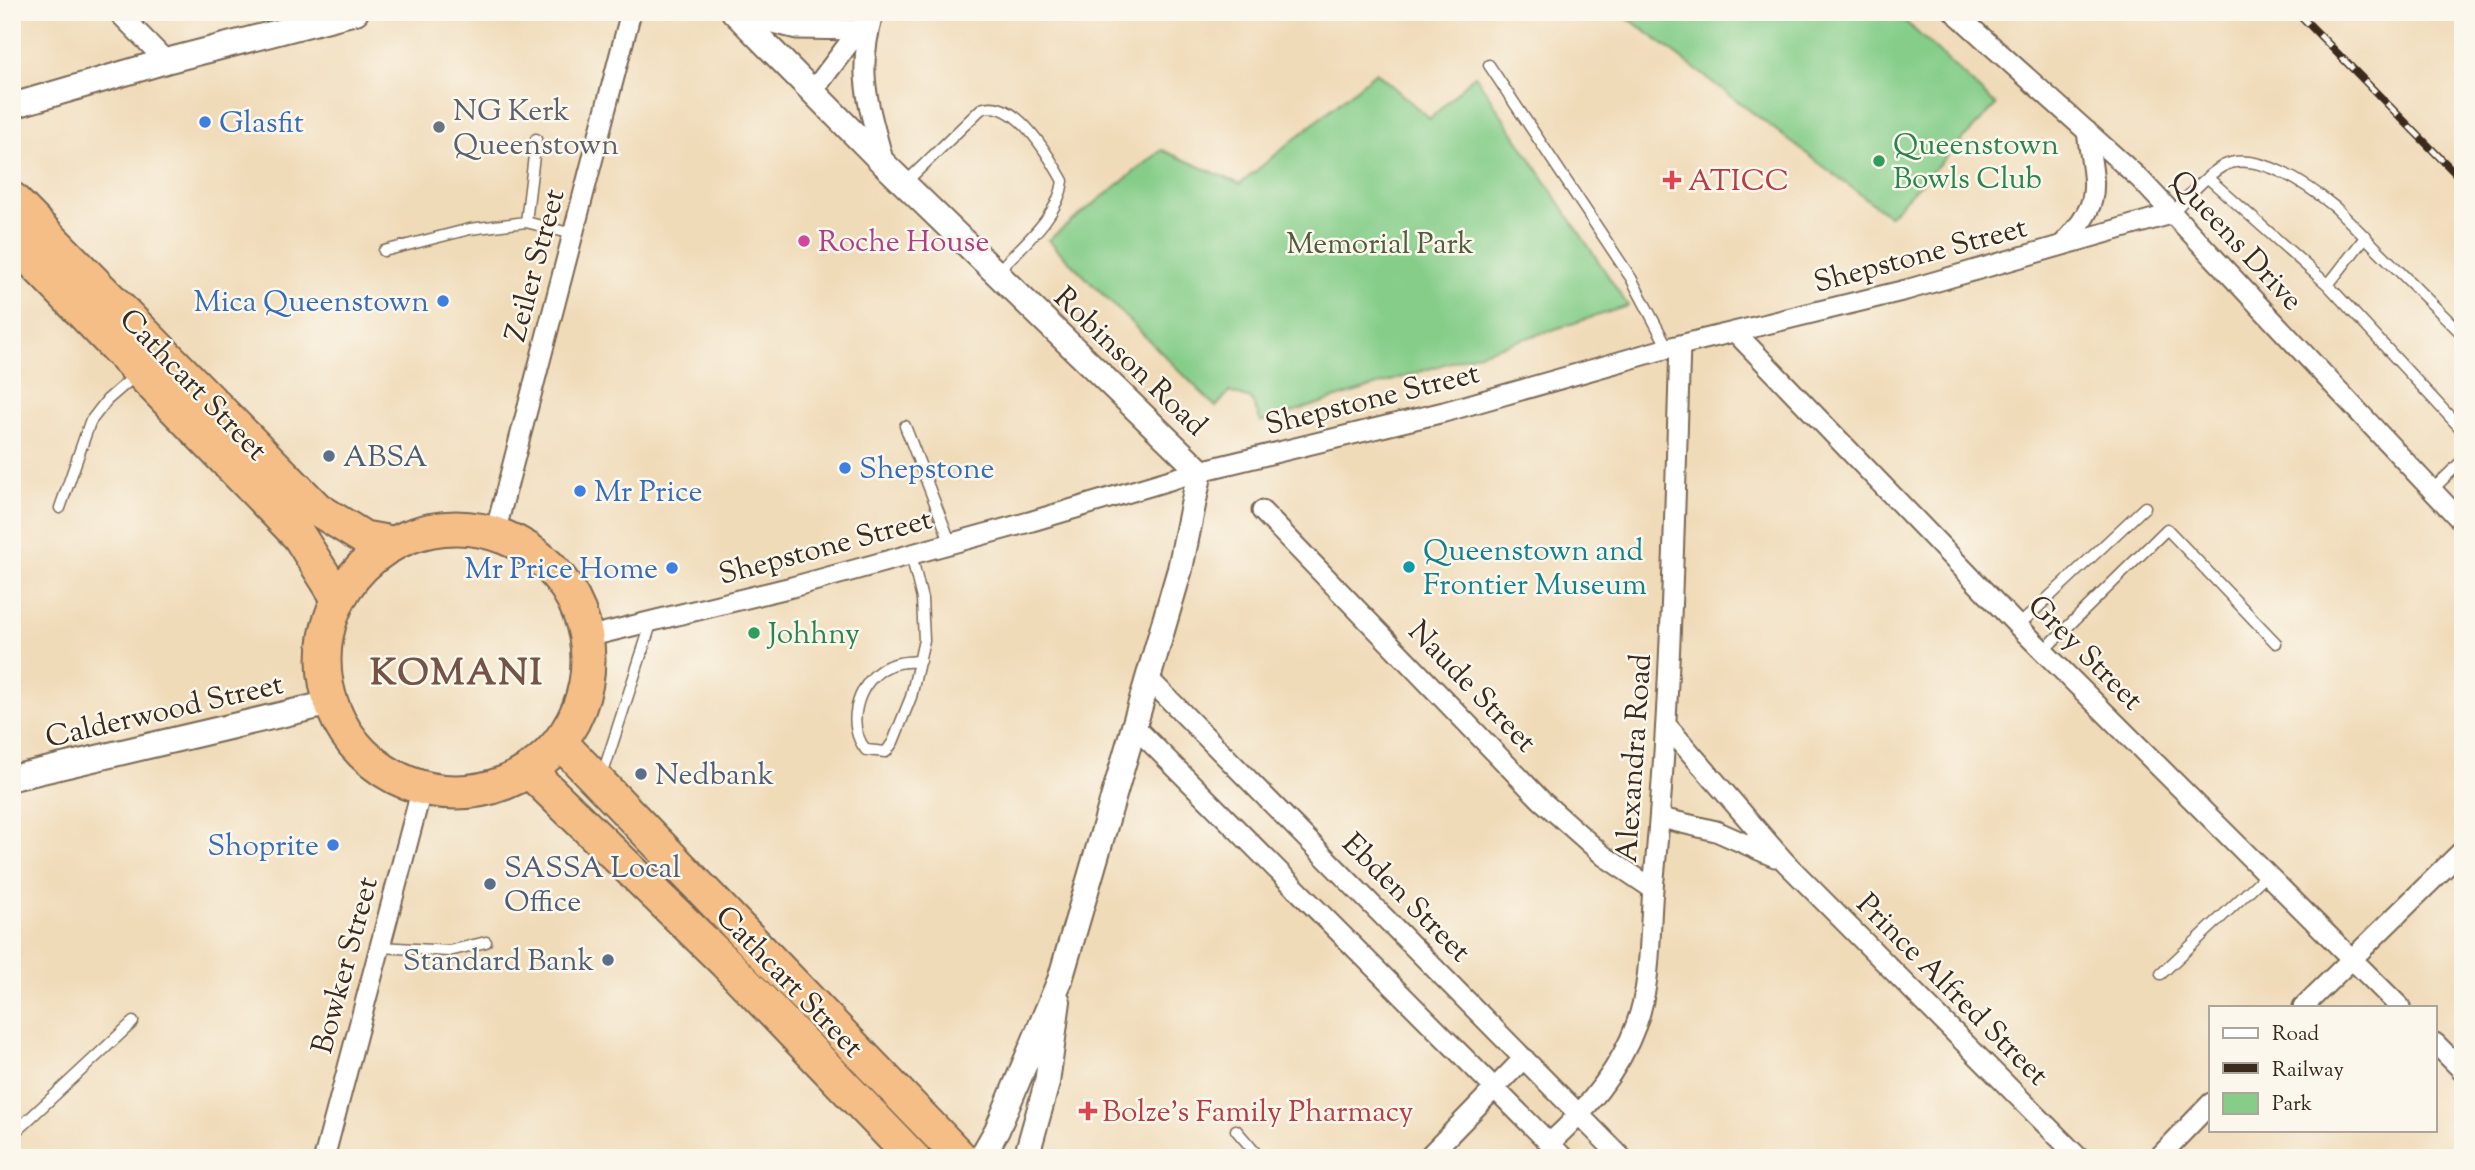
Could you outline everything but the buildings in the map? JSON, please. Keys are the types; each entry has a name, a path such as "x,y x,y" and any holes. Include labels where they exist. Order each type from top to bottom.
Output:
{"highway":[{"name":"Cathcart Street","path":"12,199 317,509 364,538 392,543"},
{"name":"Cathcart Street","path":"12,240 299,536 338,598"},
{"path":"460,527 495,533 528,549 556,572 576,603 587,637 589,674 586,687 579,711 561,743 529,771 477,791 422,788 383,770 351,741 331,703 324,668 326,632 338,598 361,567 392,543 425,531 460,527"},
{"name":"Cathcart Street","path":"561,743 961,1158"},
{"name":"Cathcart Street","path":"529,771 725,962 914,1158"}],"street":[{"path":"118,12 166,61"},
{"path":"12,106 166,61 356,12"},
{"name":"Zeiler Street","path":"495,533 631,12"},
{"path":"813,91 874,12"},
{"path":"874,12 865,40 863,76 884,164"},
{"name":"Queens Drive","path":"1954,12 2140,179 2463,523"},
{"path":"735,13 797,29 859,30"},
{"name":"Robinson Road","path":"735,13 904,184 1200,471 1180,569 1136,728 1060,980 997,1130 981,1158"},
{"path":"2061,246 2080,227 2094,200 2087,131"},
{"name":"Shepstone Street","path":"587,637 951,544 1200,471 1444,412 1674,346 1906,290 2171,214"},
{"name":"Grey Street","path":"1736,333 2018,626 2399,1006"},
{"name":"Alexandra Road","path":"1550,1143 1580,1116 1624,1053 1645,997 1668,727 1674,346"},
{"name":"Naude Street","path":"1262,510 1541,800 1604,856 1653,889"},
{"name":"Ebden Street","path":"1149,679 1622,1158"},
{"name":"Calderwood Street","path":"12,778 331,703"},
{"name":"Prince Alfred Street","path":"1668,727 1785,862 2079,1158"},
{"path":"1136,728 1564,1158"},
{"name":"Bowker Street","path":"324,1158 422,788"},
{"name":"Prince Alfred Street","path":"1661,818 1716,831 1785,862"},
{"path":"2304,1006 2463,850"},
{"name":"Robinson Road","path":"1026,1158 1047,1083 1060,980"},
{"path":"2436,1044 2463,1071"},
{"path":"1427,1158 1524,1058"},
{"path":"2158,1158 2209,1104"}],"lane":[{"path":"1489,65 1632,278 1674,346"},
{"path":"904,184 981,109 995,105 1008,111 1030,132 1063,181 1062,195 1036,230 996,273"},
{"path":"526,222 536,139"},
{"path":"2171,214 2208,178 2231,163 2260,164 2318,194 2366,236 2463,335"},
{"path":"2208,178 2328,285 2463,430"},
{"path":"384,251 470,229 526,222 573,234"},
{"path":"2328,285 2366,236"},
{"path":"60,508 90,422 107,400 140,372"},
{"path":"905,426 951,544"},
{"path":"2432,490 2463,460"},
{"path":"2018,626 2145,507"},
{"path":"2043,651 2167,530 2276,643"},
{"path":"911,554 925,619 920,661 893,742 886,752 866,750 858,740 855,724 859,699 867,683 884,668 920,661"},
{"path":"599,783 652,621"},
{"path":"2161,974 2267,874"},
{"path":"380,947 449,951 486,942"},
{"path":"12,1135 133,1022"},
{"path":"1236,1130 1260,1158"}],"green space":[{"name":"Queenstown Bowls Club","path":"1620,12 1895,12 1996,105 1889,216"},
{"name":"Memorial Park","path":"1376,72 1430,119 1475,75 1628,306 1261,422 1251,399 1229,392 1216,407 1048,240 1162,150 1240,184"}],"railway":[{"path":"2297,12 2463,181"}],"place":[{"name":"Glasfit","path":"205,122"},
{"name":"NG Kerk Queenstown","path":"439,127"},
{"name":"Queenstown Bowls Club","path":"1879,161"},
{"name":"ATICC","path":"1672,180"},
{"name":"Roche House","path":"804,241"},
{"name":"Mica Queenstown","path":"443,301"},
{"name":"ABSA","path":"329,456"},
{"name":"Shepstone","path":"845,468"},
{"name":"Mr Price","path":"580,491"},
{"name":"Queenstown and Frontier Museum","path":"1409,567"},
{"name":"Mr Price Home","path":"672,568"},
{"name":"Johhny","path":"754,633"},
{"name":"Nedbank","path":"641,774"},
{"name":"Shoprite","path":"333,845"},
{"name":"SASSA Local Office","path":"490,884"},
{"name":"Standard Bank","path":"608,960"},
{"name":"Bolze's Family Pharmacy","path":"1088,1111"}],"district":[{"name":"KOMANI","path":"457,671"}]}
